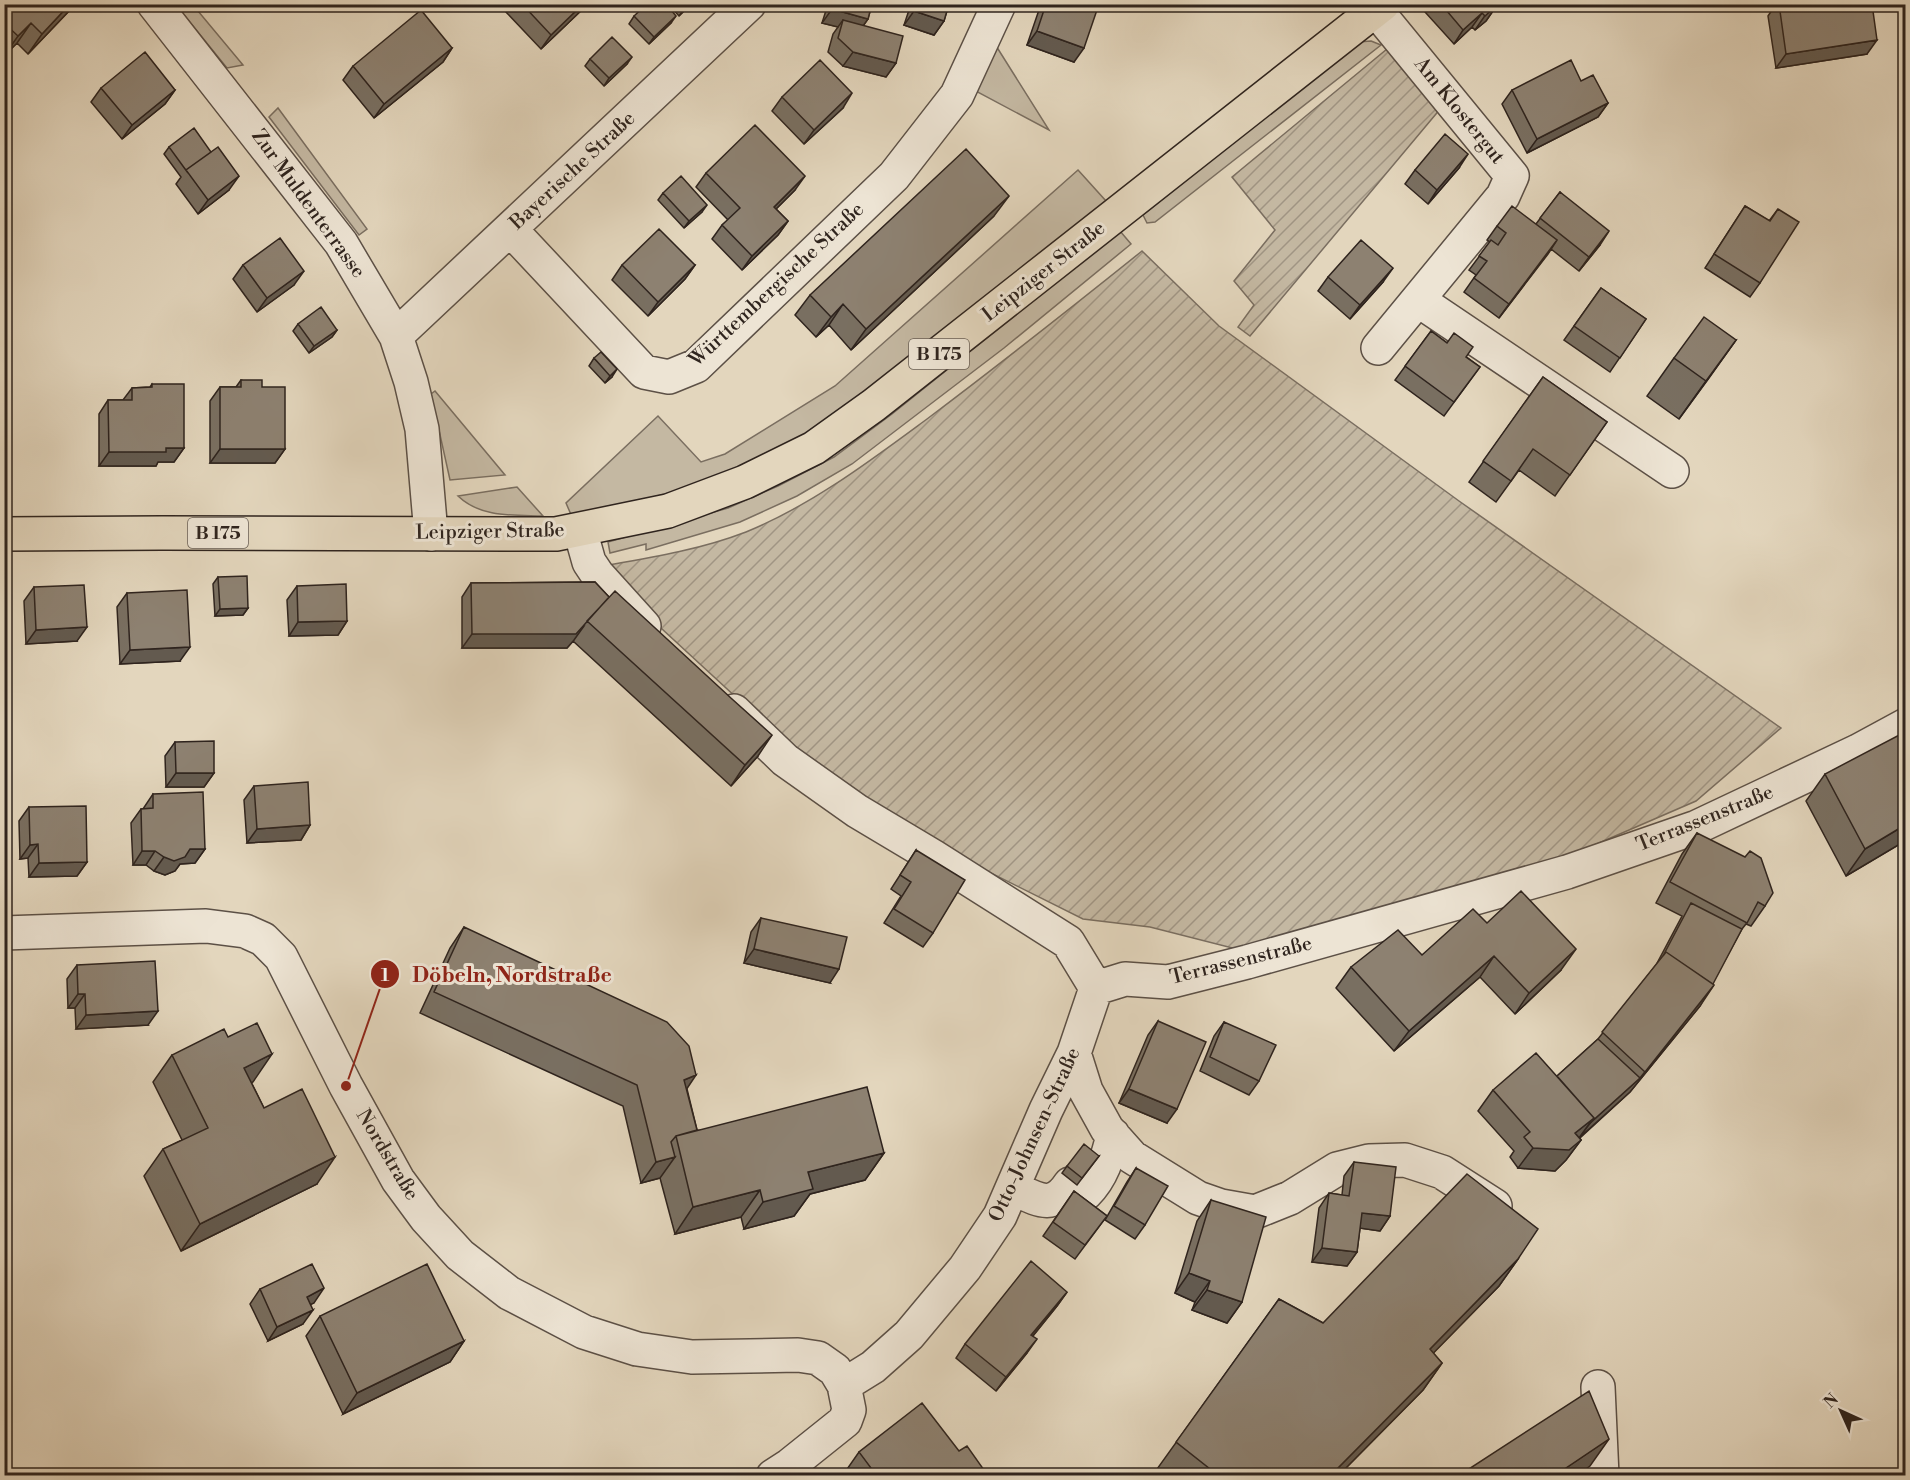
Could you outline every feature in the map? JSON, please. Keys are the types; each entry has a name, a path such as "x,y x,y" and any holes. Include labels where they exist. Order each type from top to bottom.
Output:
{"main road":[{"name":"Leipziger Straße","path":"4,534 162,532 556,534 668,511 745,482 814,448 883,398 1379,7"}],"street":[{"name":"Zur Muldenterrasse","path":"154,4 341,243 396,336 411,382 422,429 431,534"},
{"name":"Bayerische Straße","path":"396,336 749,4"},
{"name":"Württembergische Straße","path":"511,230 644,372 669,377 696,366 894,176 957,95 999,4"},
{"name":"Am Klostergut","path":"1378,348 1503,196 1512,177 1379,7"},
{"path":"1418,300 1672,471"},
{"path":"579,530 589,562 597,574 616,597 661,642"},
{"path":"711,689 785,760 857,811 1068,942 1096,988"},
{"name":"Terrassenstraße","path":"1096,988 1125,979 1168,982 1567,872 1697,827 1858,751 1905,725"},
{"name":"Nordstraße","path":"4,933 206,926 245,931 263,939 281,957 346,1086 398,1180 426,1218 460,1255 509,1293 584,1332 637,1349 692,1357 798,1355 818,1358 835,1370 844,1384"},
{"name":"Otto-Johnsen-Straße","path":"844,1384 873,1367 909,1335 965,1268 1000,1216 1046,1110 1074,1053 1096,988"},
{"path":"1074,1053 1086,1091 1107,1129 1132,1157 1198,1198 1221,1206 1255,1212 1290,1198 1337,1169 1369,1161 1405,1160 1442,1172 1478,1197 1525,1223"},
{"path":"1013,1188 1042,1202 1049,1202 1078,1188 1095,1184 1104,1167 1113,1135"},
{"path":"773,1476 845,1420 849,1410 844,1384"},
{"path":"1598,1387 1602,1476"}],"shaded area":[{"path":"176,5 193,5 243,65 227,68"},
{"path":"993,41 1049,130 970,88"},
{"path":"1371,41 1381,45 1155,222 1147,223 1143,215 1358,42"},
{"path":"1387,49 1441,108 1250,336 1238,327 1254,305 1234,281 1275,230 1232,177"},
{"path":"278,108 367,229 359,235 269,117"},
{"path":"1078,170 1106,201 850,405 806,435 736,470 667,493 572,517 566,503 658,416 701,462 725,454 835,386"},
{"path":"1120,231 1131,244 1004,348 852,464 797,496 740,522 646,550 646,544 610,553 608,542 728,508 778,486 834,457 892,414"},
{"path":"1142,251 1219,326 1459,501 1781,728 1696,801 1569,856 1470,882 1248,952 1150,927 1083,919 899,827 827,781 649,617 609,565 678,552 729,538 794,509 862,466 927,419"},
{"path":"435,391 505,475 450,480 431,394"},
{"path":"517,487 543,516 487,512 458,496"}],"building":[{"path":"4,4 70,4 42,34 31,23 18,36 4,23"},
{"path":"522,4 583,4 551,35"},
{"path":"647,4 666,4 676,16 654,37 634,16"},
{"path":"833,4 872,4 868,19 832,9"},
{"path":"916,4 949,4 944,21 914,11"},
{"path":"1046,4 1099,4 1084,48 1037,31"},
{"path":"1441,4 1493,4 1495,7 1485,16 1482,13 1463,30"},
{"path":"1779,4 1872,4 1877,40 1786,54"},
{"path":"421,10 452,48 384,104 353,66"},
{"path":"843,20 903,36 896,63 853,52 838,38"},
{"path":"612,37 632,57 609,78 590,59"},
{"path":"145,52 175,90 132,125 101,88"},
{"path":"820,60 852,93 814,130 782,97"},
{"path":"1571,60 1581,81 1593,75 1608,103 1537,139 1512,90"},
{"path":"755,125 805,176 774,207 788,221 752,256 722,225 740,208 706,173"},
{"path":"194,128 211,152 186,170 188,173 169,147"},
{"path":"1445,134 1468,154 1437,190 1415,170"},
{"path":"218,147 239,176 208,200 186,170"},
{"path":"966,149 1009,196 866,329 843,304 831,317 810,295"},
{"path":"681,176 707,205 689,221 663,193"},
{"path":"1560,192 1609,231 1589,257 1540,218"},
{"path":"1512,206 1557,240 1509,304 1474,278 1487,261 1479,256 1491,240 1498,245 1506,233 1497,226"},
{"path":"1745,206 1770,221 1778,209 1799,222 1760,283 1714,254"},
{"path":"659,229 695,265 658,302 622,265"},
{"path":"280,238 304,271 267,298 243,265"},
{"path":"1361,240 1393,268 1360,305 1328,277"},
{"path":"1601,288 1646,319 1620,358 1574,326"},
{"path":"321,307 337,330 314,346 298,324"},
{"path":"1704,317 1736,340 1706,381 1674,358"},
{"path":"1431,331 1447,343 1454,333 1473,347 1466,357 1480,367 1454,402 1405,366"},
{"path":"601,352 617,369 610,376 594,358"},
{"path":"1543,377 1607,422 1570,475 1533,449 1511,481 1483,461"},
{"path":"241,380 262,380 262,387 285,387 285,449 220,449 220,387 241,387"},
{"path":"152,384 184,384 184,448 166,448 166,452 109,452 108,400 132,400 132,388 152,387"},
{"path":"247,576 248,608 220,609 218,577"},
{"path":"595,582 609,597 576,634 472,634 471,583"},
{"path":"346,584 347,621 298,622 297,586"},
{"path":"84,585 87,627 36,630 34,587"},
{"path":"187,590 190,647 130,650 127,593"},
{"path":"615,591 772,735 745,765 587,621"},
{"path":"1905,732 1905,825 1865,849 1825,774"},
{"path":"214,741 214,773 176,773 175,742"},
{"path":"308,782 310,825 257,829 254,786"},
{"path":"203,792 205,849 190,849 185,857 174,861 155,851 142,851 141,809 153,808 153,794"},
{"path":"86,806 87,862 39,863 38,844 30,845 29,807"},
{"path":"1697,833 1745,857 1750,851 1761,858 1773,893 1765,906 1758,902 1747,923 1670,882"},
{"path":"916,850 965,880 933,933 894,909 911,882 900,875"},
{"path":"1521,891 1576,949 1529,993 1494,956 1409,1031 1351,967 1398,930 1422,955 1473,909 1487,923"},
{"path":"1691,903 1742,929 1713,984 1666,952 1663,956"},
{"path":"761,918 847,937 839,969 754,949"},
{"path":"464,927 667,1022 689,1046 696,1075 684,1080 697,1130 676,1136 671,1142 675,1157 656,1162 637,1085 434,992"},
{"path":"1666,952 1714,985 1645,1072 1602,1032"},
{"path":"155,961 158,1011 86,1015 85,994 78,994 77,965"},
{"path":"1158,1021 1206,1042 1177,1109 1129,1089"},
{"path":"1224,1022 1276,1045 1259,1081 1210,1057"},
{"path":"257,1023 272,1054 244,1068 264,1108 302,1089 335,1157 200,1224 163,1149 208,1128 172,1055 224,1029 228,1037"},
{"path":"1598,1039 1640,1078 1589,1124 1594,1118 1557,1076"},
{"path":"1536,1053 1594,1118 1575,1133 1581,1140 1569,1150 1533,1148 1524,1137 1530,1132 1493,1090"},
{"path":"867,1087 884,1153 808,1172 813,1189 763,1202 760,1190 693,1207 676,1136"},
{"path":"1084,1144 1099,1156 1082,1178 1067,1166"},
{"path":"1354,1162 1396,1167 1390,1216 1362,1213 1357,1252 1322,1248 1329,1193 1349,1196"},
{"path":"1136,1168 1168,1186 1145,1225 1114,1206"},
{"path":"1467,1174 1538,1229 1518,1259 1430,1349 1442,1363 1330,1476 1219,1476 1176,1442 1279,1299 1323,1323"},
{"path":"1074,1191 1107,1216 1085,1245 1053,1222"},
{"path":"1211,1200 1266,1217 1242,1302 1207,1290 1210,1281 1189,1273"},
{"path":"1031,1261 1067,1292 1031,1335 1037,1339 1006,1377 965,1344"},
{"path":"312,1264 324,1288 307,1297 313,1310 277,1327 260,1289"},
{"path":"427,1264 464,1341 357,1393 320,1316"},
{"path":"1589,1391 1609,1439 1554,1476 1458,1476"},
{"path":"922,1403 959,1451 967,1446 984,1470 976,1476 868,1476 874,1472 859,1452"}],"place":[{"name":"Döbeln, Nordstraße","path":"346,1086"}]}
